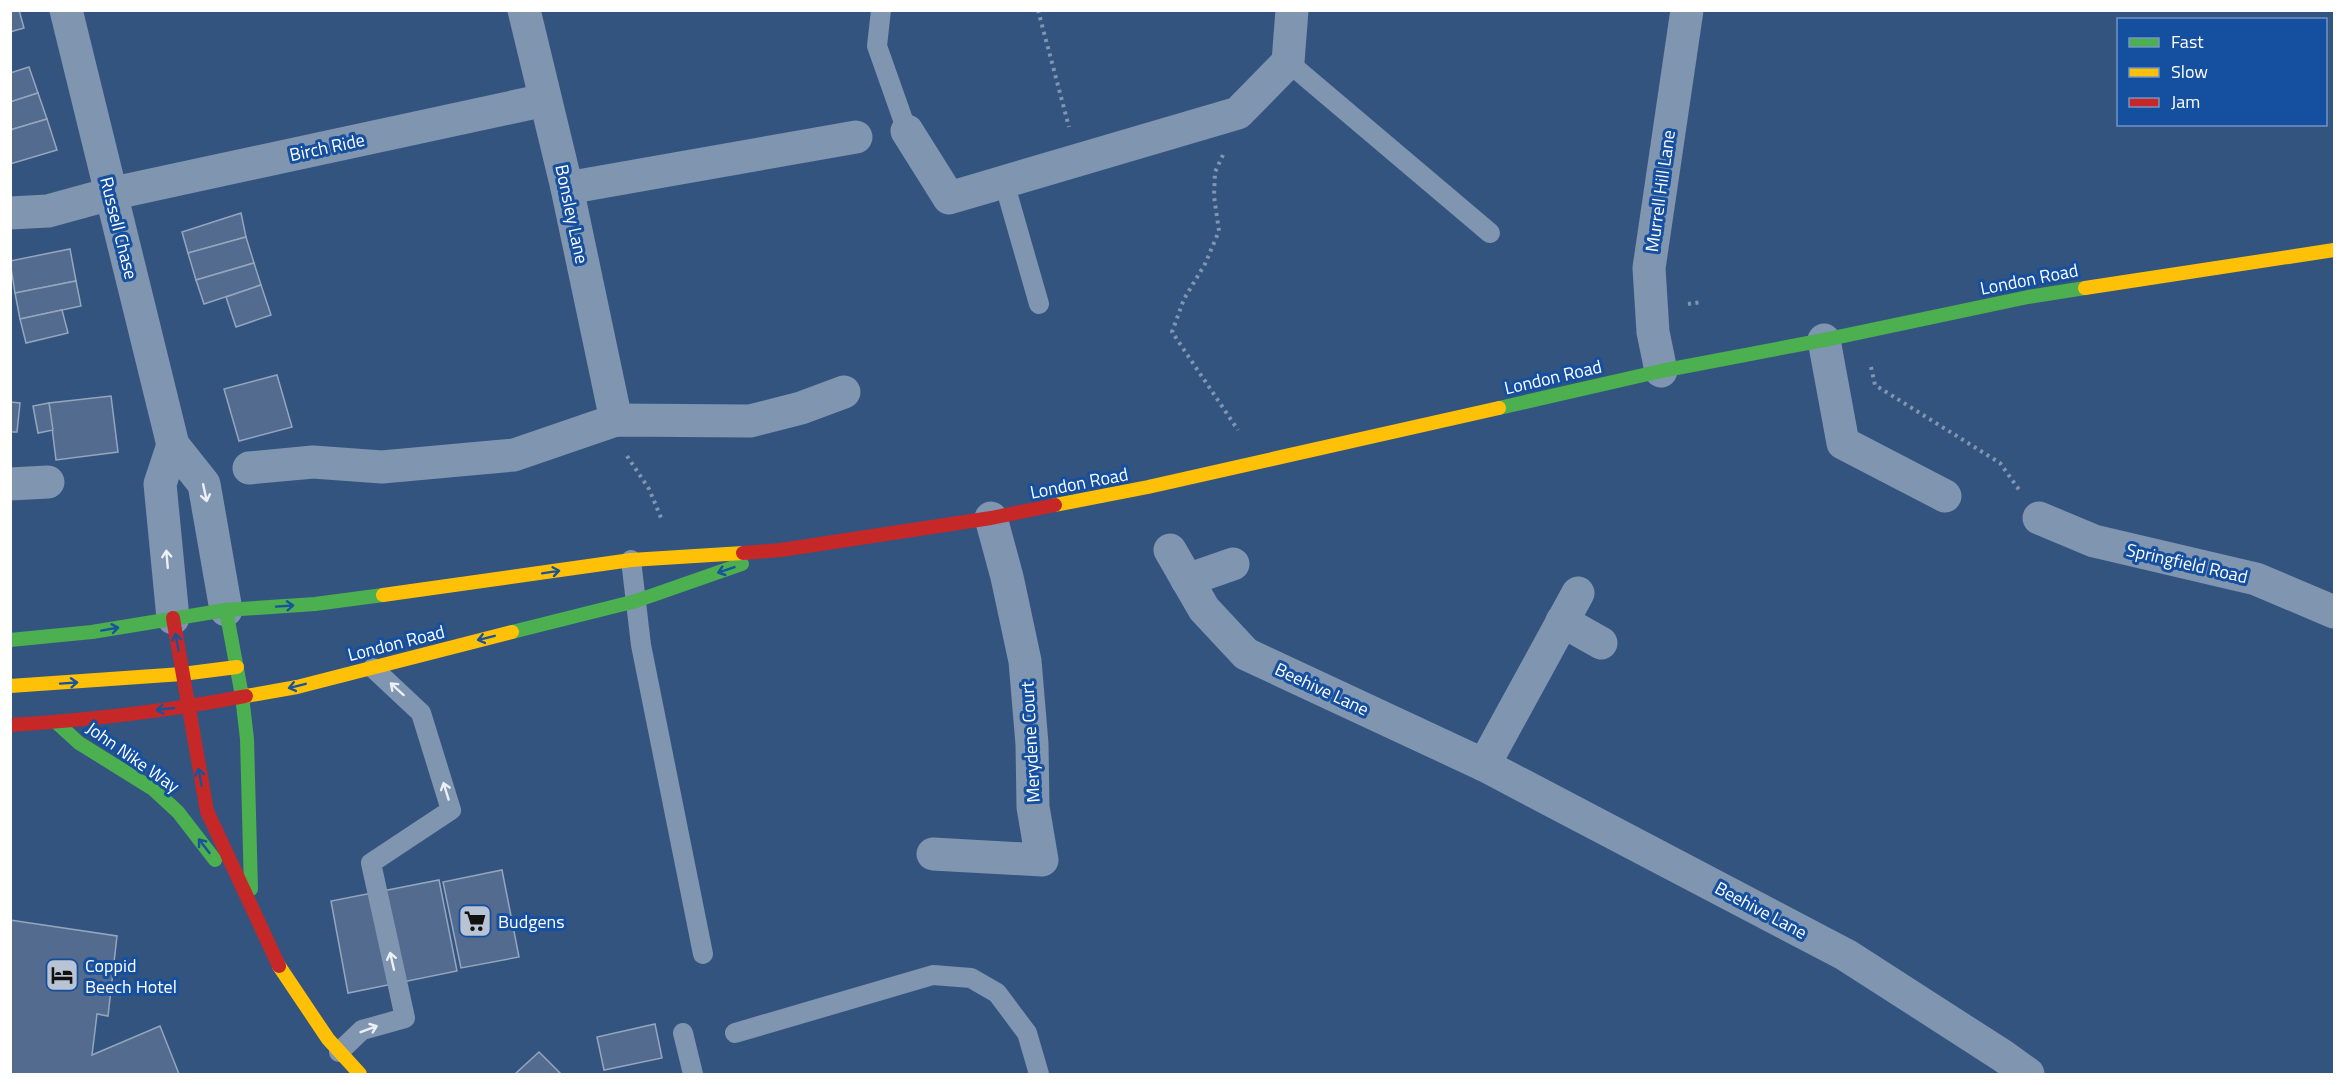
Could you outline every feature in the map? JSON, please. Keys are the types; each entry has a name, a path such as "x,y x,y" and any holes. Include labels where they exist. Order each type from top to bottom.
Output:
{"main road":[{"name":"London Road","path":"10,640 92,632 226,609 315,604 631,560 781,550 991,518 1160,485 1661,371 1824,340 2028,297 2334,249"},
{"name":"London Road","path":"10,724 56,722 188,707 243,698 373,668 636,601 781,550"},
{"name":"John Nike Way","path":"226,609 243,698 249,783 248,863 253,909"},
{"name":"John Nike Way","path":"172,618 207,811 280,967 328,1039 360,1074"},
{"path":"10,686 182,674 237,667"},
{"name":"John Nike Way","path":"56,722 79,743 153,789 178,812 253,909"}],"street":[{"name":"Russell Chase","path":"66,10 173,445 204,484 226,609"},
{"name":"Bonsley Lane","path":"524,10 567,188 616,420"},
{"path":"907,131 949,198 1238,113 1288,62 1292,10"},
{"name":"Murrell Hill Lane","path":"1661,371 1653,332 1648,268 1687,10"},
{"name":"Birch Ride","path":"10,213 48,211 110,194 545,100"},
{"path":"567,188 856,137"},
{"path":"1824,340 1843,443 1944,496"},
{"path":"249,468 313,462 382,467 514,455 616,420 750,421 801,408 844,392"},
{"path":"172,618 160,484 173,445"},
{"path":"10,484 48,482"},
{"name":"Merydene Court","path":"933,855 1042,860 1033,807 1032,744 1025,662 1007,577 991,518"},
{"name":"Springfield Road","path":"2039,518 2094,541 2256,579 2334,612"},
{"name":"Beehive Lane","path":"1170,550 1204,609 1246,654 1484,765 1846,955 2028,1074"},
{"path":"1187,580 1233,564"},
{"path":"1484,765 1578,593"},
{"path":"1562,621 1601,643"}],"lane":[{"path":"881,10 877,46 907,131"},
{"path":"1288,62 1490,233"},
{"path":"1004,182 1039,304"},
{"path":"631,560 641,645 704,954"},
{"path":"339,1052 362,1030 405,1018 371,863 451,810 421,713 373,668"},
{"path":"735,1033 933,975 971,978 997,993 1027,1033 1039,1074"},
{"path":"683,1033 693,1074"}],"path":[{"path":"1038,10 1078,160"},
{"path":"1234,114 1241,132 1228,142 1215,172 1219,231 1205,264 1184,299 1172,332 1240,433"},
{"path":"1690,304 1702,302"},
{"path":"1870,360 1875,386 2000,463 2039,518"},
{"path":"616,420 617,445 649,489 662,520"}],"building":[{"path":"10,10 19,10 24,28 10,32"},
{"path":"29,67 38,93 10,102 10,73"},
{"path":"38,93 47,119 10,130 10,102"},
{"path":"47,119 57,150 10,164 10,130"},
{"path":"241,213 246,237 188,253 182,232"},
{"path":"246,237 254,263 196,280 188,253"},
{"path":"70,249 76,281 15,293 10,261"},
{"path":"254,263 261,285 204,304 196,280"},
{"path":"76,281 81,306 20,319 15,293"},
{"path":"261,285 271,315 236,327 226,297"},
{"path":"62,310 68,333 26,343 20,319"},
{"path":"277,375 292,427 239,441 224,389"},
{"path":"111,396 118,452 56,460 49,403"},
{"path":"10,402 20,403 17,432 10,432"},
{"path":"49,403 53,430 38,433 33,406"},
{"path":"502,870 519,957 461,968 443,882"},
{"path":"439,880 457,971 348,993 331,901"},
{"name":"Coppid Beech Hotel","path":"10,920 117,936 108,1016 97,1014 92,1055 160,1026 179,1074 10,1074"},
{"path":"655,1024 662,1058 604,1070 597,1037"},
{"path":"539,1052 561,1074 515,1074"}],"traffic: fast":[{"path":"1499,408 1661,371 1824,340 2028,297 2085,288"},
{"path":"512,632 636,601 742,564"},
{"path":"10,640 92,632 226,610 315,604 383,595"},
{"path":"226,610 242,696 247,739 251,889"},
{"path":"56,722 79,743 153,789 178,812 215,860"}],"traffic: slow":[{"path":"2085,288 2334,250"},
{"path":"1055,505 1148,487 1499,408"},
{"path":"383,595 631,560 743,553"},
{"path":"246,696 297,687 512,632"},
{"path":"10,686 182,674 237,667"},
{"path":"279,966 328,1039 360,1074"}],"traffic: jam":[{"path":"743,553 781,550 991,518 1055,505"},
{"path":"173,618 207,811 279,966"},
{"path":"10,725 128,714 246,696"}],"place":[{"name":"Budgens","path":"475,921"},
{"name":"Coppid Beech Hotel","path":"62,975"}]}
